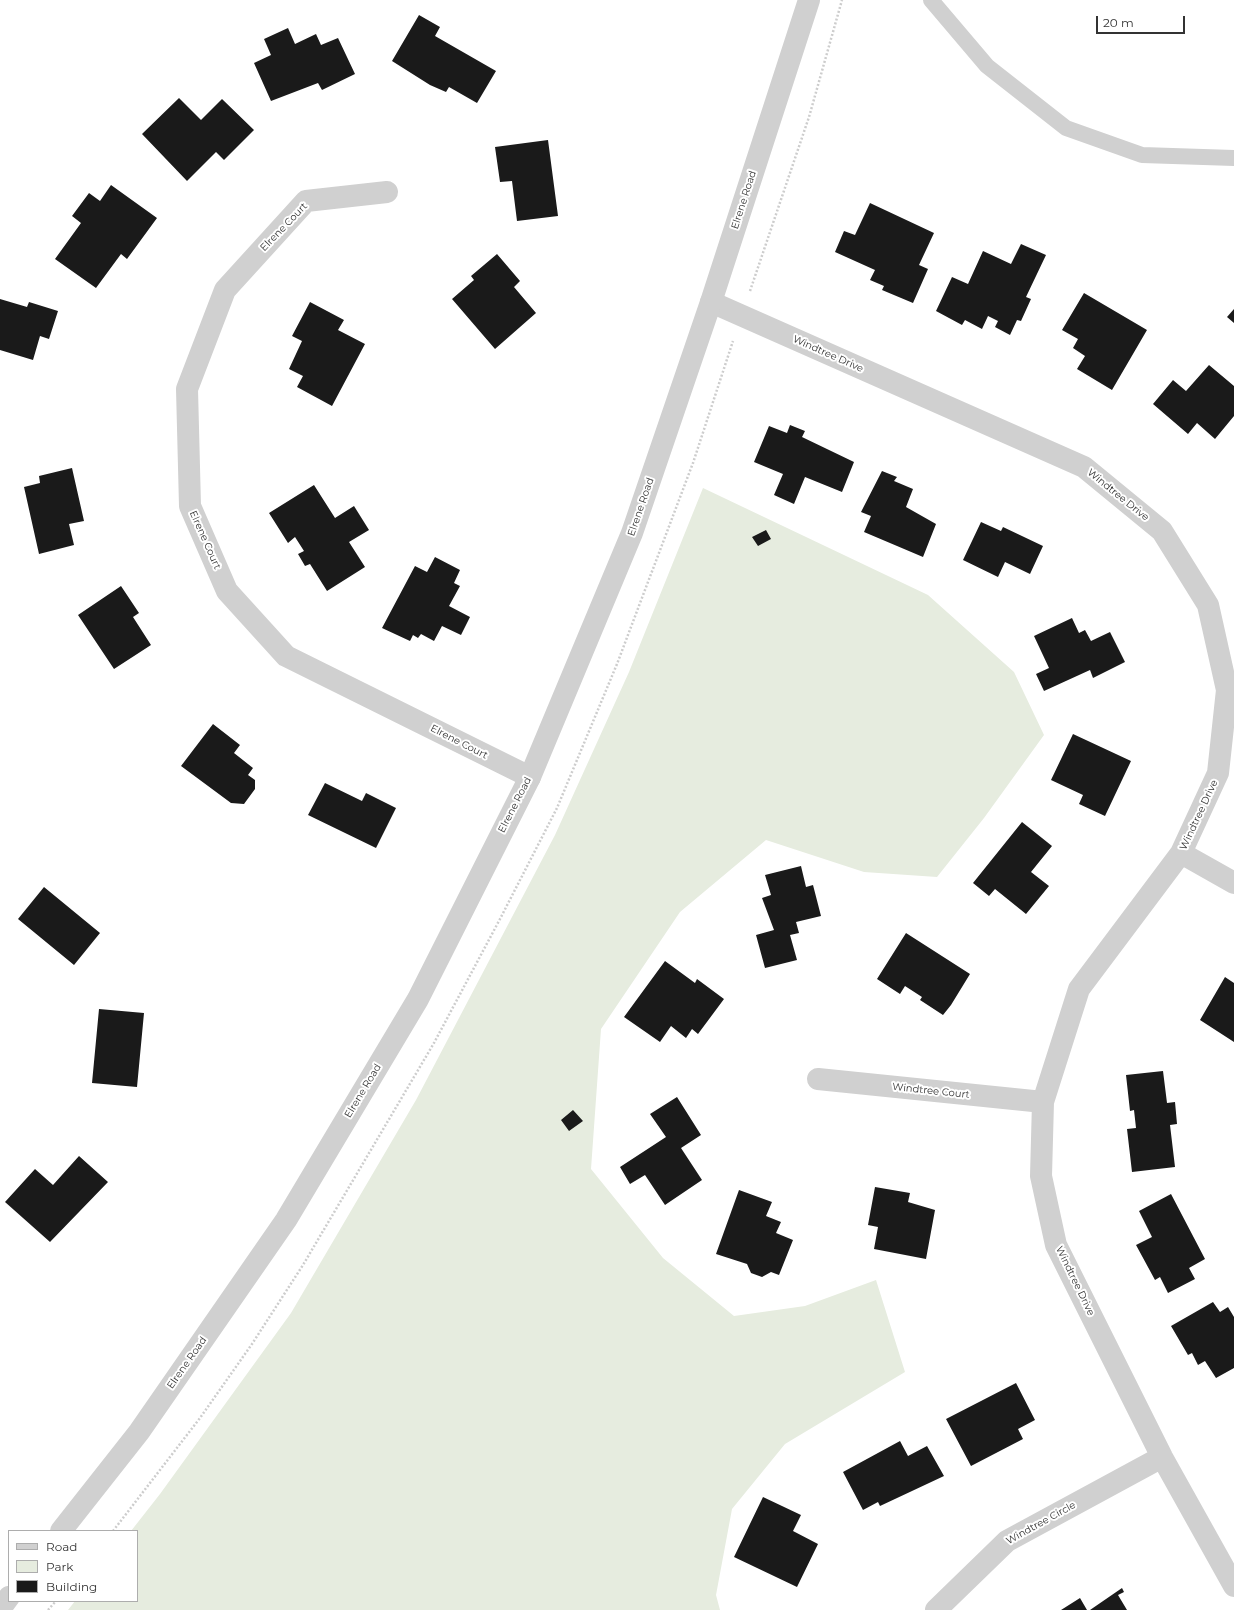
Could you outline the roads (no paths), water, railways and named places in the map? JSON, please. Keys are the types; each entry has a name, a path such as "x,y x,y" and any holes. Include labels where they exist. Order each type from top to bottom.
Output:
{"street":[{"name":"Elrene Road","path":"62,1530 139,1432 286,1220 418,999 530,777 632,533 711,302 809,0"},
{"name":"Elrene Court","path":"388,192 306,201 225,290 187,389 190,506 227,591 286,656 530,777"},
{"name":"Windtree Drive","path":"711,302 1084,467 1162,531 1208,605 1227,690 1218,773 1181,853 1079,989 1043,1102 1041,1176 1056,1246 1162,1457 1234,1586"},
{"path":"1181,853 1234,883"},
{"name":"Windtree Court","path":"818,1079 1043,1102"},
{"name":"Windtree Circle","path":"936,1610 1007,1541 1162,1457"},
{"path":"0,1609 8,1598"}],"lane":[{"path":"931,0 987,66 1066,128 1142,155 1234,158"}]}
